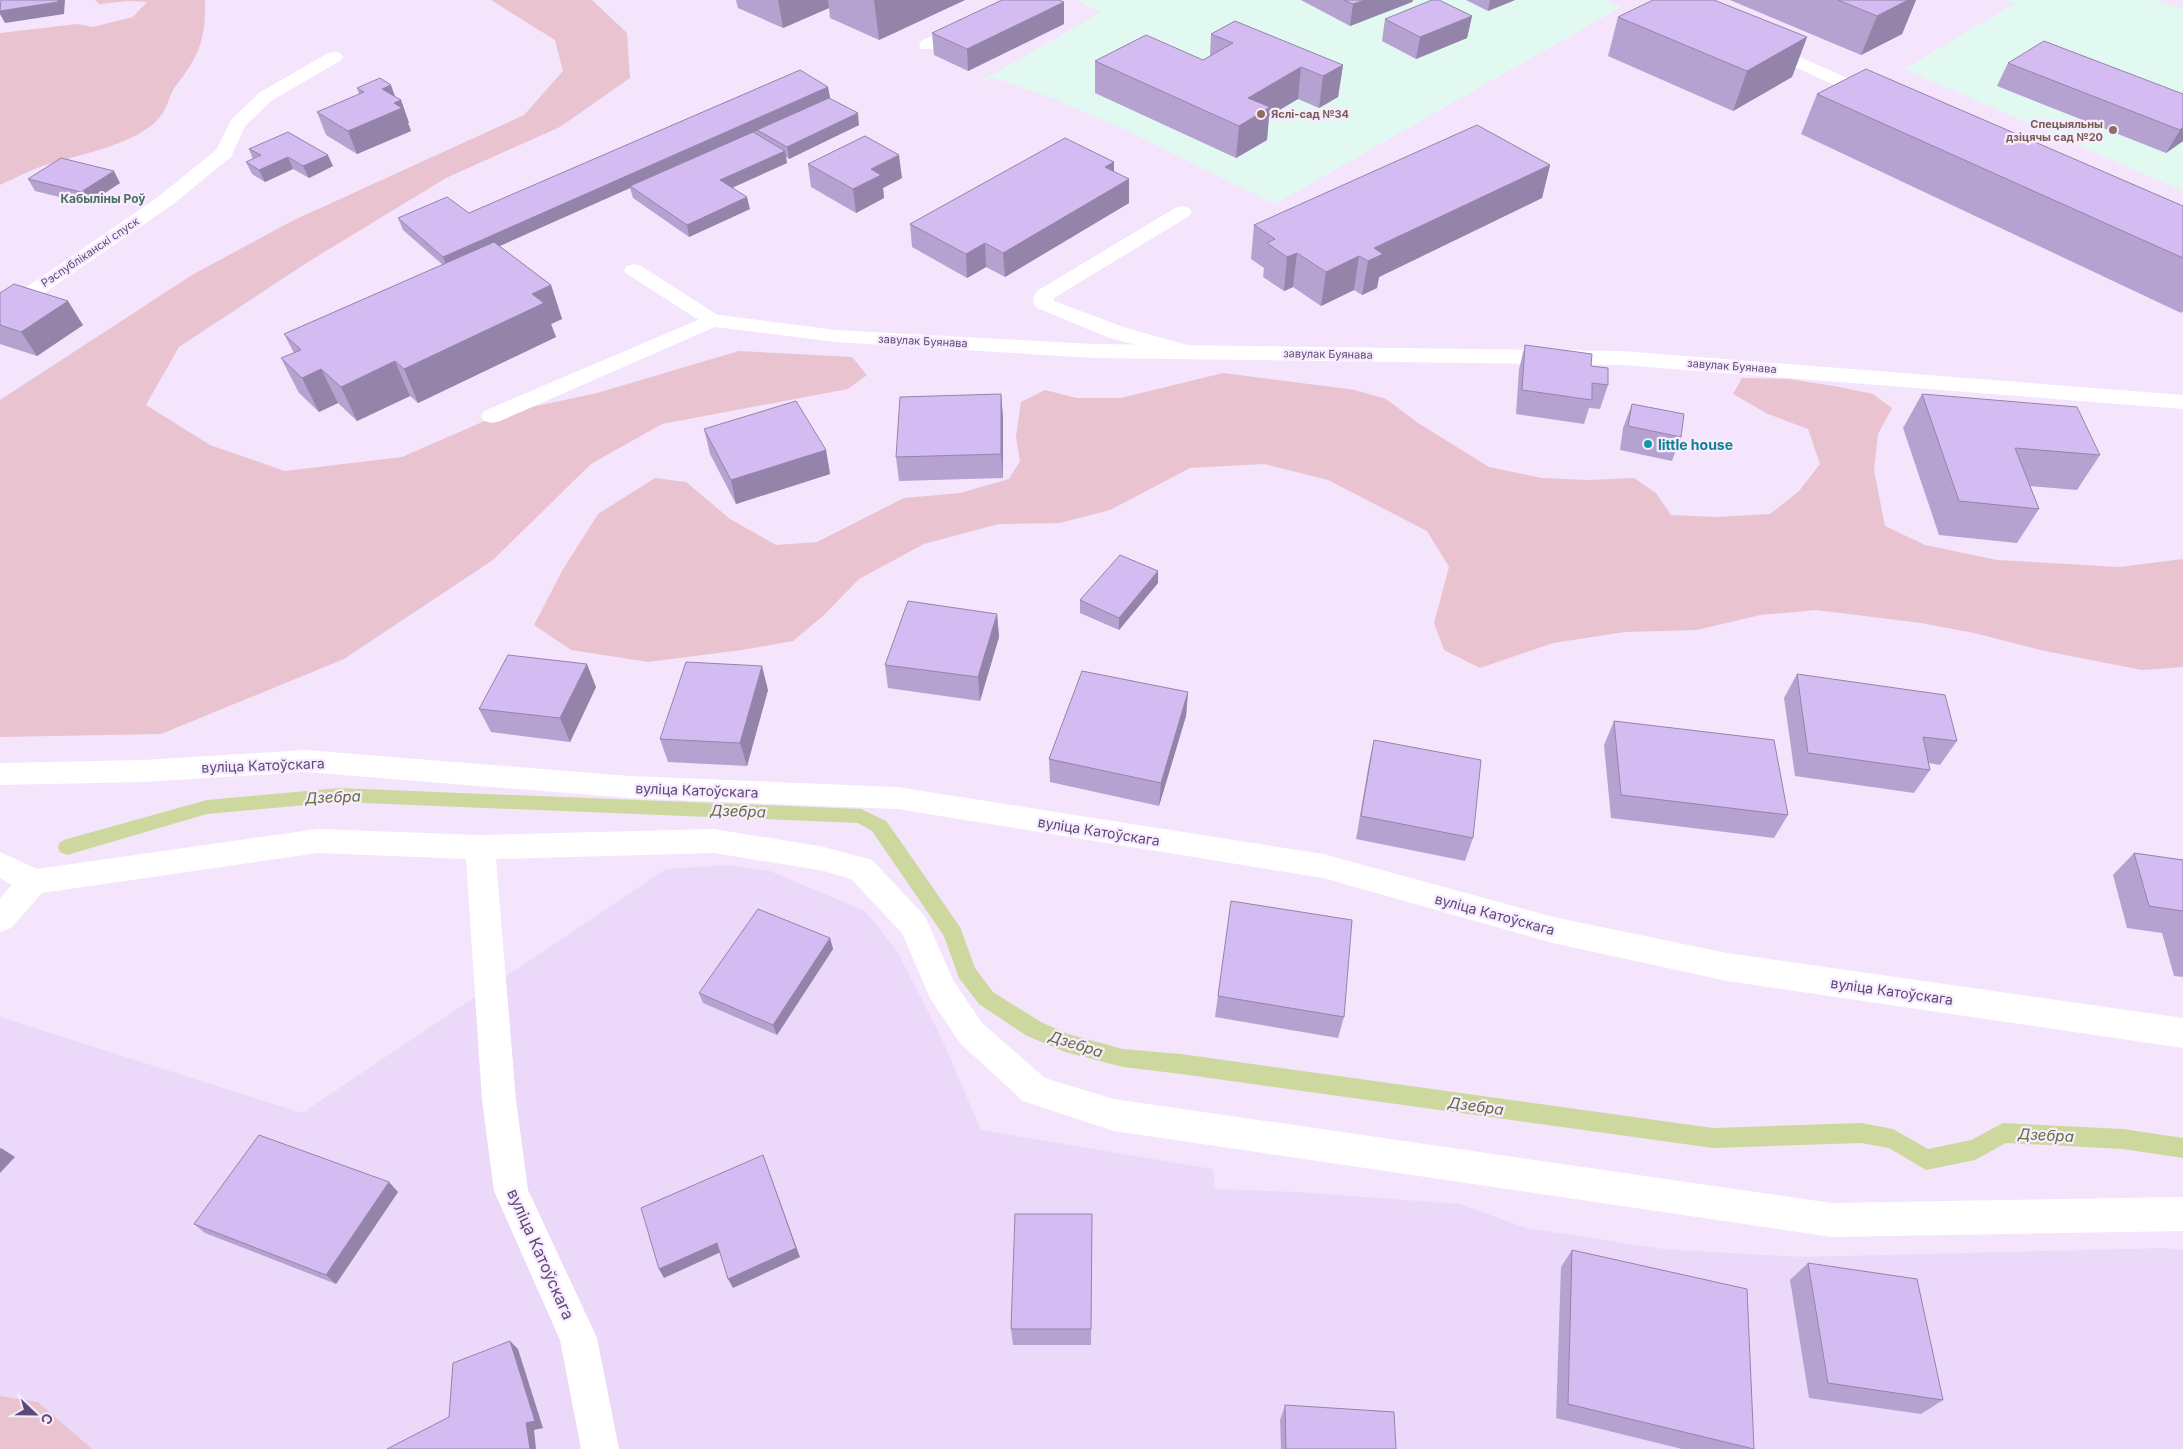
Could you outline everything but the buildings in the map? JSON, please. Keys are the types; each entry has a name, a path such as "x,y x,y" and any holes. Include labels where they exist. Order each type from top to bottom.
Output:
{"street":[{"path":"927,45 1022,0"},
{"path":"1752,40 1887,102"},
{"name":"Рэспубліканскі спуск","path":"0,311 31,293 165,201 224,153 237,124 266,97 334,57"},
{"path":"1182,212 1044,295 1044,304 1095,324 1186,352"},
{"path":"634,270 712,320"},
{"path":"492,416 712,320"},
{"name":"завулак Буянава","path":"712,320 836,336 1094,351 1622,358 2183,402"},
{"name":"вуліца Катоўскага","path":"0,774 144,771 305,761 630,787 897,798 1323,866 1553,930 1727,967 2183,1033"},
{"path":"0,864 34,882 318,841 480,847 714,841 824,859 861,868 914,925 941,988 971,1033 1035,1090 1114,1115 1832,1220 2183,1214"},
{"name":"вуліца Катоўскага","path":"480,847 499,1100 511,1191 578,1338 600,1449"},
{"path":"0,919 34,882"}],"shaded area":[{"path":"95,0 205,0 202,37 190,66 173,91 160,117 150,126 123,141 90,153 40,167 0,185 0,33 77,24 93,27 133,17 147,2 128,1 99,4"},
{"path":"491,0 592,0 627,33 630,78 560,127 446,178 308,262 179,347 146,405 210,445 285,471 402,457 503,413 597,393 739,351 852,357 867,375 848,389 662,424 591,464 493,560 344,659 161,734 0,737 0,400 192,275 292,221 524,115 563,71 555,40"},
{"name":"Яслі-сад №34","path":"1076,0 1607,0 1621,7 1275,204 1126,130 1052,98 995,78 978,83 1101,12"},
{"name":"Спецыяльны дзіцячы сад №20","path":"2006,0 2156,0 2183,9 2183,191 1904,69 2015,3"},
{"path":"1223,373 1355,390 1386,399 1418,423 1489,467 1542,478 1588,480 1634,478 1656,493 1671,515 1717,517 1770,514 1799,491 1820,464 1808,429 1768,414 1733,394 1742,378 1789,379 1873,394 1892,408 1878,434 1874,470 1885,526 1925,545 1997,560 2119,567 2183,559 2183,667 2142,670 2045,651 1974,633 1921,623 1816,610 1760,615 1697,630 1625,632 1553,643 1480,668 1444,650 1434,623 1449,567 1427,531 1328,480 1264,464 1190,468 1110,510 1060,523 999,524 924,544 859,579 824,615 793,641 742,650 648,662 571,650 534,625 562,571 598,514 655,478 686,482 730,519 776,545 817,542 904,498 960,493 1009,479 1020,461 1016,437 1021,402 1045,390 1077,398 1121,398"},
{"path":"728,865 770,871 865,911 897,951 942,1039 981,1130 1213,1169 1215,1189 1297,1192 1460,1204 1526,1228 1663,1249 1804,1257 2166,1248 2183,1250 2183,1449 0,1449 0,1017 302,1113 666,869"},
{"path":"0,1396 38,1402 92,1449 0,1449"}],"waterway":[{"name":"Дзебра","path":"67,847 207,807 339,795 861,816 879,826 892,844 953,933 966,972 986,998 1034,1029 1065,1043 1123,1058 1181,1064 1713,1138 1861,1133 1893,1139 1926,1160 1975,1150 2003,1133 2123,1139 2183,1148"}],"place":[{"name":"Яслі-сад №34","path":"1261,114"},
{"name":"Спецыяльны дзіцячы сад №20","path":"2113,130"},
{"name":"little house","path":"1648,444"}],"district":[{"name":"Кабыліны Роў","path":"103,198"}]}
